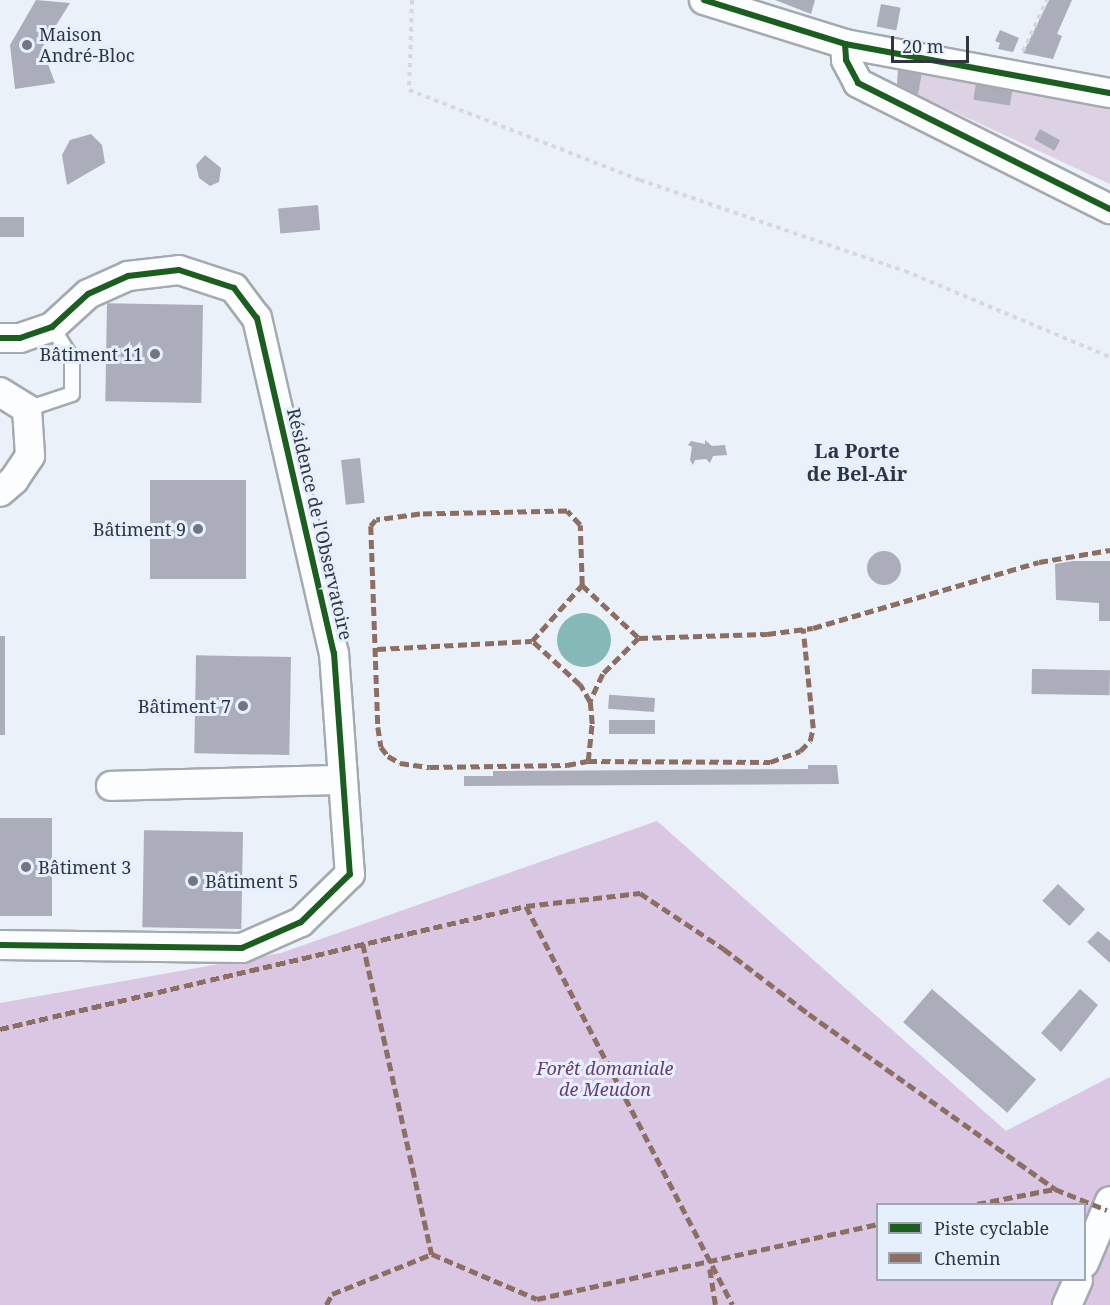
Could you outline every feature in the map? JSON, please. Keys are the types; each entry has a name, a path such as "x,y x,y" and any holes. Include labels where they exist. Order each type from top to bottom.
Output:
{"street":[{"path":"704,0 845,44 1110,93"},
{"path":"845,44 846,60 858,83 1110,209"},
{"name":"Résidence de l'Observatoire","path":"0,338 20,338 52,327 88,294 128,276 179,270 234,288 257,318 334,653 350,874 301,922 242,948 0,945"},
{"path":"0,392 27,409 30,456 14,480 0,492"},
{"path":"111,786 343,780"},
{"path":"1086,1258 1110,1201"},
{"path":"1067,1305 1078,1281"}],"lane":[{"path":"27,409 72,394 72,358 52,327"}],"path":[{"path":"412,0 409,90 640,180 905,271 1110,357"},
{"path":"1012,75 1047,0"}],"shaded area":[{"path":"922,73 1110,108 1110,184 918,95"},
{"path":"584,613 594,615 603,621 609,630 611,640 609,650 603,659 594,665 584,667 574,665 565,659 559,650 557,640 559,630 565,621 574,615"}],"green space":[{"name":"Forêt domaniale de Meudon","path":"657,821 1006,1131 1110,1077 1110,1305 0,1305 0,1003 281,953"}],"building":[{"name":"Maison André-Bloc","path":"36,0 70,3 42,48 55,83 15,89 10,45"},
{"path":"775,0 815,0 811,14"},
{"path":"1049,0 1072,0 1057,34 1062,36 1053,59 1023,53"},
{"path":"881,4 901,8 896,30 877,27"},
{"path":"1000,30 1019,38 1013,52 998,49 1000,43 995,41"},
{"path":"898,68 922,73 918,95 897,84"},
{"path":"976,83 1013,89 1010,106 973,100"},
{"path":"1040,129 1060,140 1054,151 1034,139"},
{"path":"91,134 102,145 105,163 67,185 62,155 70,140"},
{"path":"205,155 221,168 219,182 210,186 199,178 196,165"},
{"path":"318,205 320,230 280,233 278,208"},
{"path":"0,217 24,217 24,237 0,237"},
{"name":"Bâtiment 11","path":"107,303 203,305 201,403 105,401"},
{"path":"705,440 712,446 725,445 727,455 713,456 710,463 706,459 695,460 693,465 690,460 692,447 688,445 691,441 705,444"},
{"path":"360,458 365,503 346,505 341,460"},
{"name":"Bâtiment 9","path":"150,480 246,480 246,579 150,579"},
{"path":"884,551 896,556 901,568 896,580 884,585 872,580 867,568 872,556"},
{"path":"1073,561 1110,561 1110,621 1099,621 1099,603 1056,600 1055,564"},
{"path":"0,636 5,636 5,735 0,735"},
{"name":"Bâtiment 7","path":"196,655 291,657 289,755 194,753"},
{"path":"1032,669 1110,670 1110,695 1032,694"},
{"path":"609,695 655,698 654,712 608,709"},
{"path":"609,720 655,720 655,734 609,734"},
{"path":"808,765 837,765 839,784 464,786 464,776 493,776 493,771 808,769"},
{"name":"Bâtiment 3","path":"0,818 52,818 52,916 0,916"},
{"name":"Bâtiment 5","path":"144,830 243,832 241,929 142,927"},
{"path":"1058,884 1085,909 1069,926 1042,901"},
{"path":"1098,931 1110,941 1110,963 1087,942"},
{"path":"932,989 1036,1080 1007,1113 903,1022"},
{"path":"1080,989 1098,1005 1061,1052 1041,1033"}],"marked path":[{"path":"582,585 580,525 567,511 420,514 376,520 371,526 378,727 381,747 388,756 400,763 430,767 567,765 588,761 592,724 590,702"},
{"path":"639,638 767,634 813,628 1039,562 1110,550"},
{"path":"377,649 532,641 582,585 639,638 603,674 590,702 580,685 532,641"},
{"path":"588,761 770,762 800,751 810,741 813,728 803,629"},
{"path":"0,1029 526,906 640,893 724,949 809,1014 1055,1189 1107,1210"},
{"path":"526,906 733,1305"},
{"path":"363,944 432,1254 537,1299 876,1224"},
{"path":"982,1203 1055,1189"},
{"path":"326,1305 332,1294 432,1254"},
{"path":"710,1269 716,1305"}],"cycle path":[{"path":"704,0 845,44 1110,93"},
{"path":"845,44 846,60 858,83 1110,209"},
{"path":"0,338 20,338 52,327 88,294 128,276 179,270 234,288 257,318 334,653 350,874 301,922 242,948 0,945"}],"place":[{"name":"Maison André-Bloc","path":"27,45"},
{"name":"Bâtiment 11","path":"155,354"},
{"name":"Bâtiment 9","path":"198,529"},
{"name":"Bâtiment 7","path":"243,706"},
{"name":"Bâtiment 3","path":"26,867"},
{"name":"Bâtiment 5","path":"193,881"}],"district":[{"name":"La Porte de Bel-Air","path":"857,462"}]}
